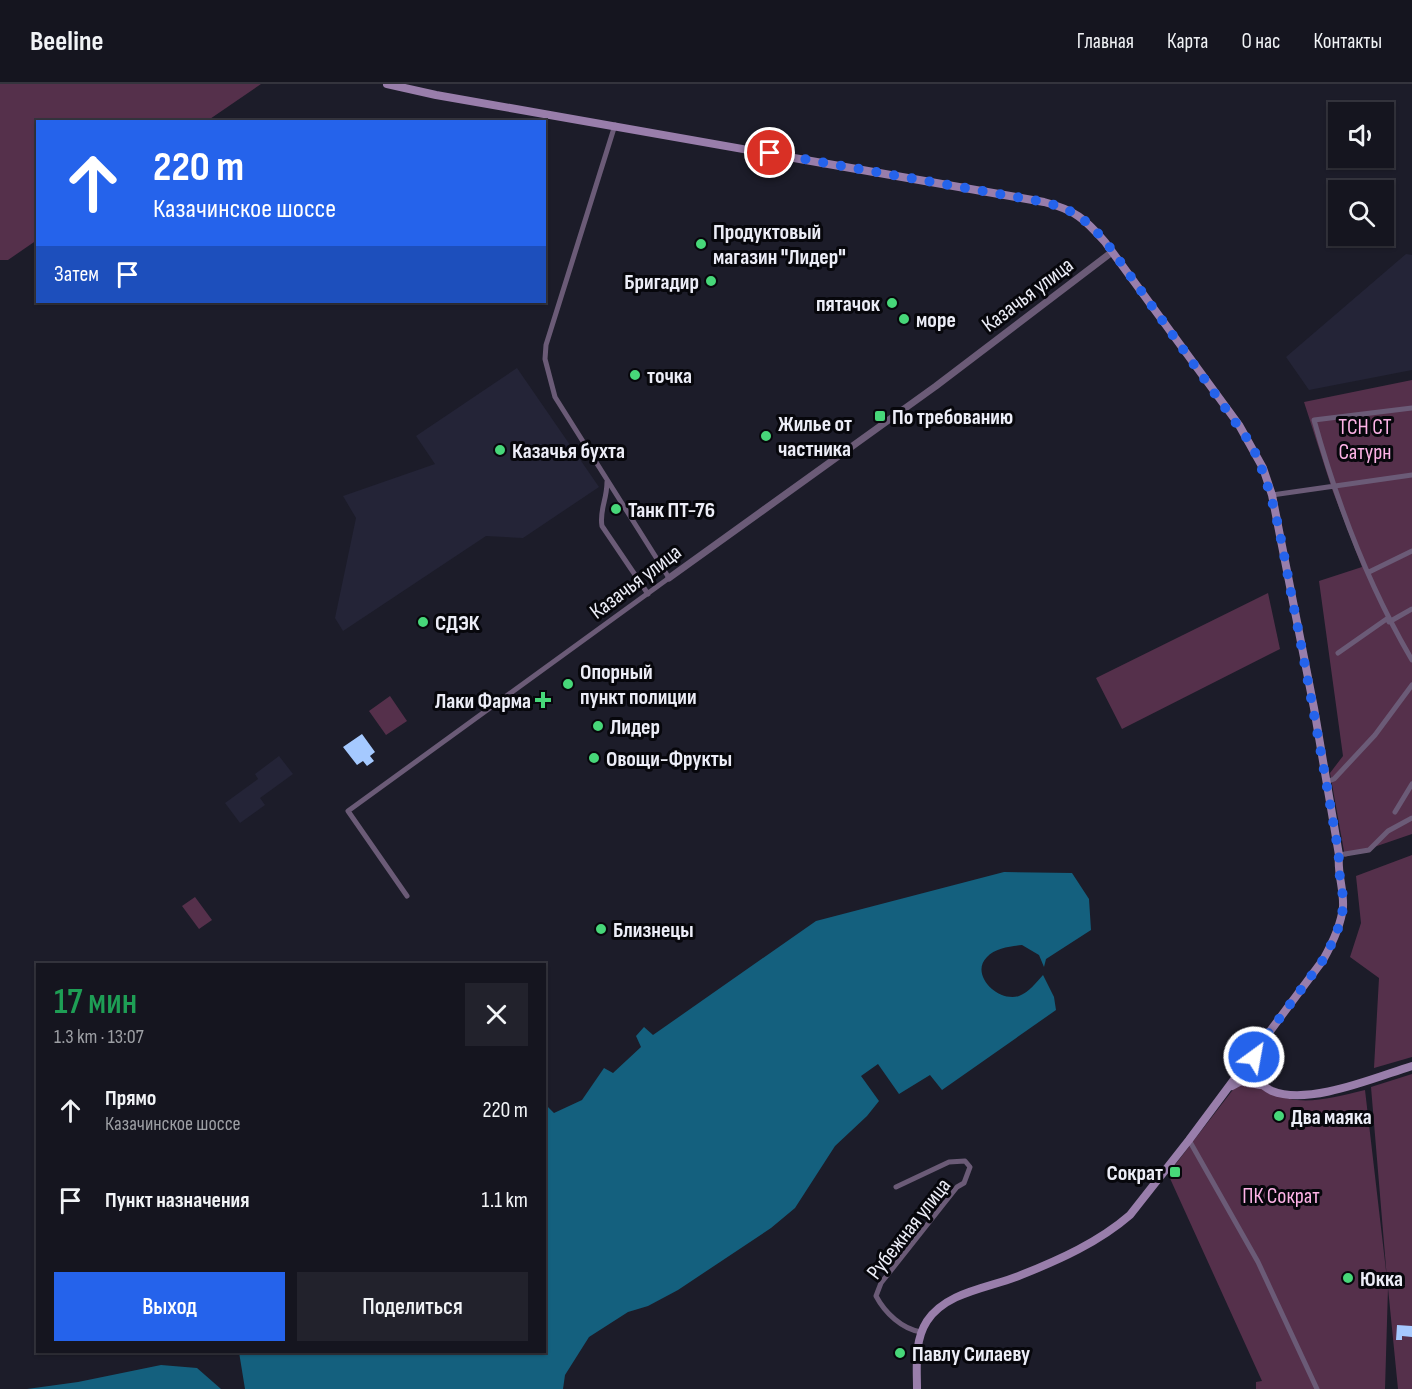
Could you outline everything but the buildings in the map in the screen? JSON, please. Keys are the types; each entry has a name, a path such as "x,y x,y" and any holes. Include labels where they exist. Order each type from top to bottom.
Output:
{"main road":[{"path":"387,84 427,94 615,125 1044,202 1066,208 1084,218 1112,252 1239,425 1263,468 1272,495 1339,855 1337,869 1343,907 1332,944 1189,1140 1130,1215 1116,1228 1020,1276 963,1294 934,1313 921,1332 918,1344 917,1389"},
{"path":"1256,1050 1254,1070 1265,1087"},
{"path":"1226,1090 1241,1081 1282,1094 1322,1092 1412,1066"},
{"path":"1243,1068 1265,1087"}],"street":[{"path":"615,125 546,345 545,359 555,397 669,578"},
{"name":"Казачья улица","path":"407,896 348,811 919,399 1112,252"},
{"path":"1412,408 1314,420 1333,486 1389,620 1412,660"},
{"path":"1272,495 1412,475"},
{"path":"607,481 607,499 600,515 602,526 648,594"},
{"path":"1369,572 1412,551"},
{"path":"1338,653 1389,620 1412,609"},
{"path":"1326,782 1334,779 1375,735 1412,685"},
{"path":"1395,812 1412,784"},
{"path":"1339,855 1370,850 1388,831 1412,818"},
{"path":"1189,1140 1258,1262 1317,1389"},
{"name":"Рубежная улица","path":"896,1187 949,1162 965,1161 970,1167 964,1183 957,1187 904,1258 881,1283 876,1296 880,1304 900,1324 921,1332"}],"shaded area":[{"path":"1406,254 1412,255 1412,370 1309,390 1286,357"},
{"path":"517,368 599,487 523,538 486,536 343,631 335,618 356,518 343,496 435,464 416,436"},
{"path":"279,756 293,774 260,798 265,805 240,823 225,803 258,779 255,774"}],"green space":[{"path":"0,84 261,84 208,120 36,120 36,241 8,260 0,260"},
{"name":"ТСН СТ Сатурн","path":"1412,380 1412,834 1345,857 1330,773 1343,756 1319,581 1362,567 1332,489 1304,402"},
{"path":"1268,593 1280,649 1122,729 1096,678"},
{"path":"390,696 407,721 386,735 369,711"},
{"path":"1412,855 1412,1057 1374,1068 1379,978 1350,957 1361,923 1356,876"},
{"path":"195,897 212,920 199,929 182,906"},
{"name":"ПК Сократ","path":"1245,1074 1274,1094 1302,1100 1331,1098 1365,1090 1387,1279 1371,1087 1412,1074 1412,1389 1398,1389 1388,1288 1385,1389 1256,1389 1256,1382 1262,1381 1168,1174"}],"water":[{"path":"1004,872 1072,873 1089,899 1091,930 1046,959 1044,967 1039,955 1022,945 994,951 987,957 982,964 982,972 984,979 995,991 1011,997 1019,996 1043,975 1054,997 1056,1010 942,1090 930,1075 899,1094 878,1064 861,1076 879,1101 867,1116 835,1146 795,1208 771,1228 678,1290 648,1306 628,1312 589,1337 565,1375 563,1389 245,1389 239,1353 546,1353 546,1106 554,1113 582,1100 604,1068 613,1073 641,1047 636,1036 644,1027 653,1035 816,921"},
{"path":"161,1365 197,1368 221,1389 27,1389 78,1382"}],"place":[{"name":"Продуктовый магазин \"Лидер\"","path":"701,244"},
{"name":"Бригадир","path":"711,281"},
{"name":"пятачок","path":"892,303"},
{"name":"море","path":"904,319"},
{"name":"точка","path":"635,375"},
{"name":"По требованию","path":"880,416"},
{"name":"Жилье от частника","path":"766,436"},
{"name":"Казачья бухта","path":"500,450"},
{"name":"Танк ПТ-76","path":"616,509"},
{"name":"СДЭК","path":"423,622"},
{"name":"Опорный пункт полиции","path":"568,684"},
{"name":"Лаки Фарма","path":"543,700"},
{"name":"Лидер","path":"598,726"},
{"name":"Овощи-Фрукты","path":"594,758"},
{"name":"Близнецы","path":"601,929"},
{"name":"Два маяка","path":"1279,1116"},
{"name":"Сократ","path":"1175,1172"},
{"name":"Юкка","path":"1348,1278"},
{"name":"Павлу Силаеву","path":"900,1353"}],"route":[{"path":"770,153 1044,202 1066,208 1084,218 1106,242 1251,444 1263,468 1272,495 1317,727 1339,855 1337,869 1343,907 1332,944 1323,960 1256,1050 1254,1057"}]}
